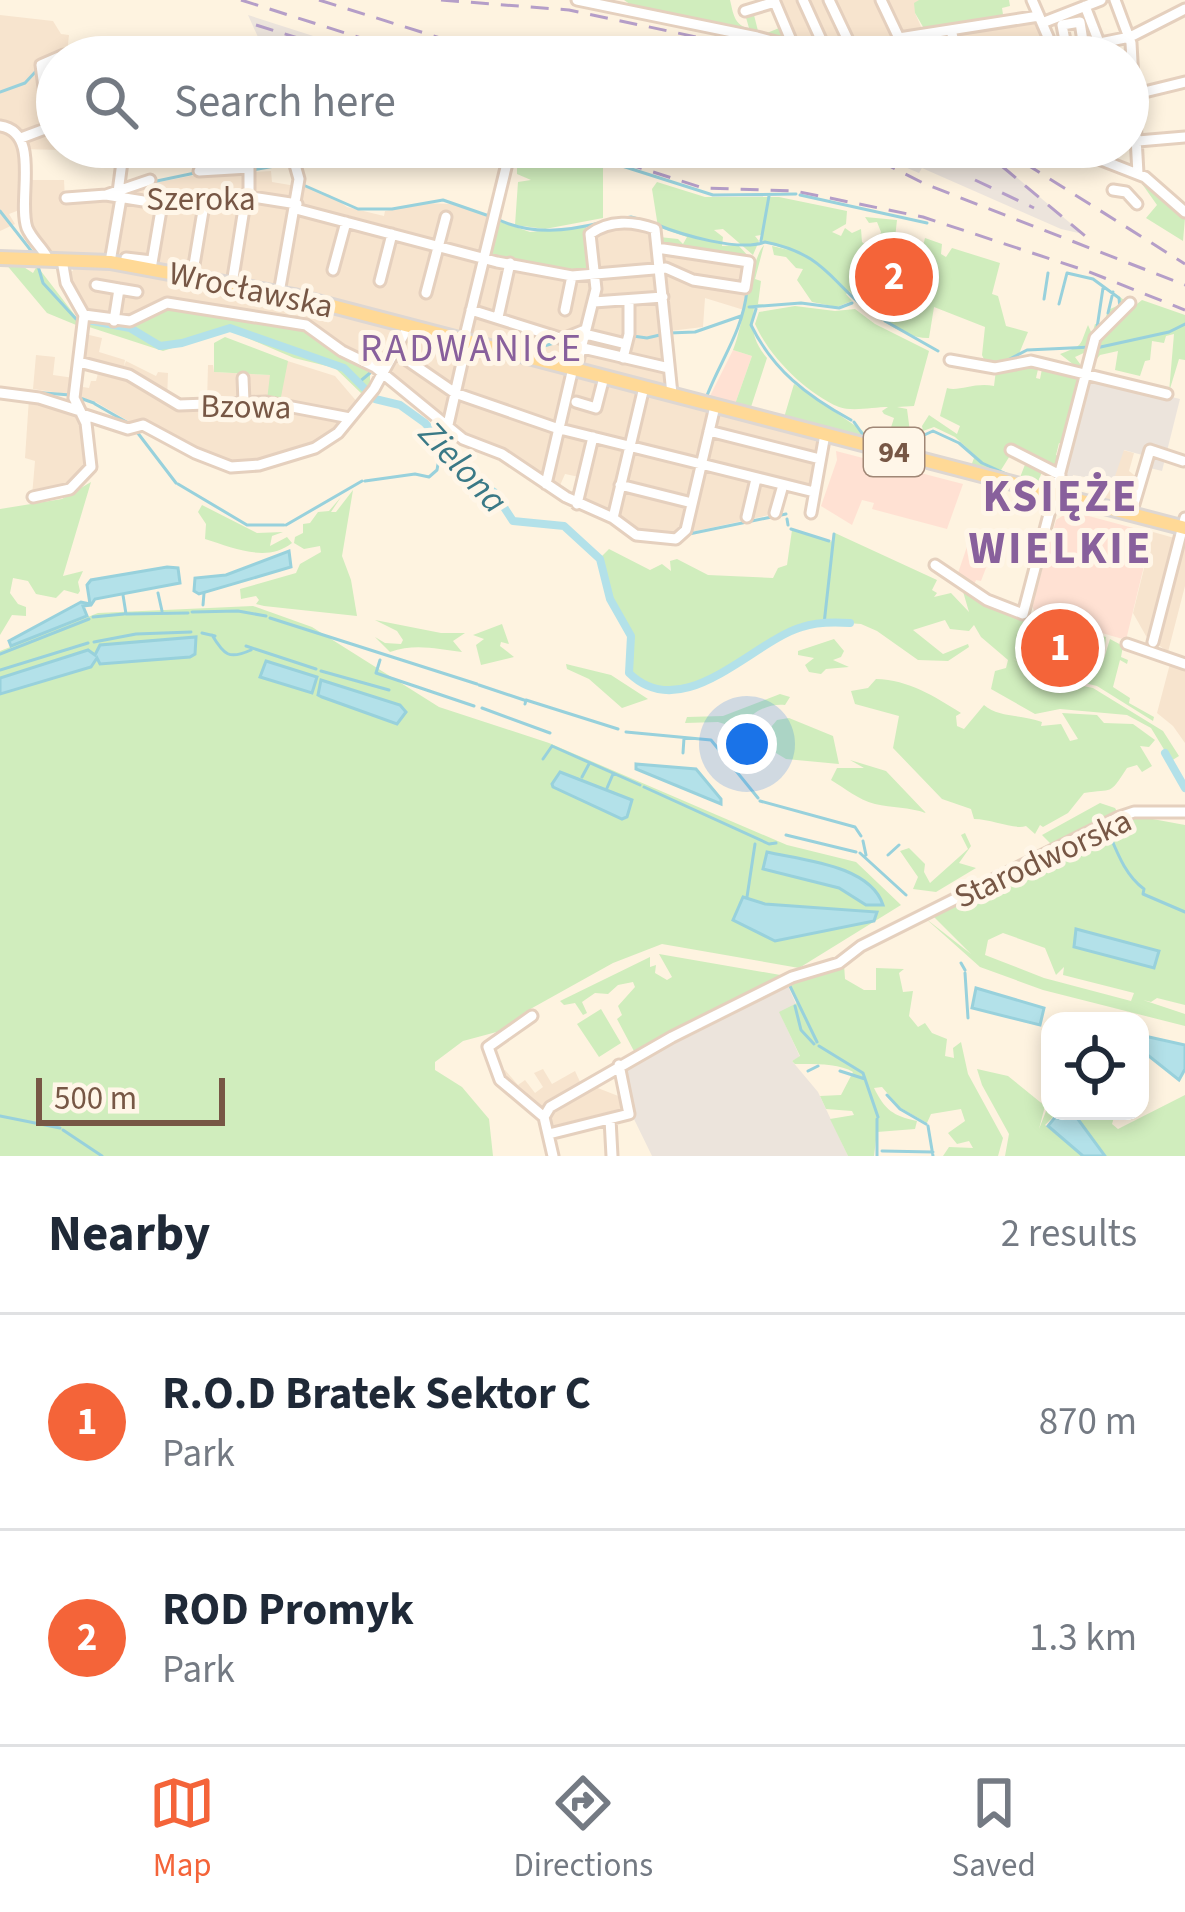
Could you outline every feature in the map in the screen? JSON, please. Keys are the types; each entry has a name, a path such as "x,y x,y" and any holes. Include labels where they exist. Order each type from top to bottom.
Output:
{"main road":[{"name":"Wrocławska","path":"0,258 152,265 709,404"},
{"name":"94","path":"709,404 1183,528"}],"street":[{"path":"577,0 620,4 755,36"},
{"path":"803,0 820,36"},
{"path":"829,0 846,36"},
{"path":"880,0 898,36"},
{"path":"1032,0 1051,36"},
{"path":"912,36 1041,20 1101,0"},
{"path":"1115,0 1130,36"},
{"path":"745,11 774,1 789,36"},
{"path":"1085,6 1097,36"},
{"path":"1132,36 1185,9"},
{"path":"1062,36 1062,25 1080,22 1082,36"},
{"path":"951,30 953,36"},
{"path":"1149,91 1185,82"},
{"path":"0,127 10,128 21,138 26,221 84,318 74,398 88,434 89,472 70,489 33,497"},
{"path":"21,138 36,133"},
{"path":"1149,136 1185,137"},
{"path":"110,262 120,168"},
{"path":"199,171 249,168 232,284"},
{"path":"279,293 297,206 296,168"},
{"path":"447,428 506,168"},
{"path":"1124,168 1185,212"},
{"path":"1137,168 1138,174"},
{"path":"66,197 116,195 150,180"},
{"path":"1113,190 1126,192 1137,204"},
{"name":"Szeroka","path":"116,195 162,205 248,196 483,258 572,276 659,268"},
{"path":"192,277 205,199"},
{"path":"126,258 152,265 162,205"},
{"path":"426,292 446,217"},
{"path":"334,270 346,222"},
{"path":"546,484 594,302 590,234 599,228 628,222 655,229 672,394"},
{"path":"380,281 392,234"},
{"path":"657,248 749,262 745,288 697,281 659,268"},
{"path":"498,317 511,263"},
{"path":"565,310 572,276"},
{"path":"97,285 136,292"},
{"path":"116,321 119,289"},
{"path":"594,302 662,297"},
{"path":"623,358 629,300"},
{"path":"84,318 130,321 164,303 301,323 382,372 447,428 502,454 577,504 613,518 644,538 667,541 683,535 710,431 709,404"},
{"path":"934,565 991,602 1023,614 1096,338 1130,303"},
{"path":"472,310 563,339 586,332 626,344"},
{"path":"0,393 39,398 128,429 143,424 195,453 234,467 259,465 320,446 370,394 409,326"},
{"path":"583,348 670,368"},
{"path":"394,350 455,393 559,429 814,492"},
{"path":"950,360 991,368 1030,361 1167,394"},
{"name":"Bzowa","path":"79,362 129,375 179,405 244,402 350,418"},
{"path":"576,402 596,407 604,377"},
{"path":"243,378 244,402"},
{"path":"613,518 644,387"},
{"path":"710,431 820,459"},
{"path":"811,513 825,434"},
{"path":"577,504 593,437"},
{"path":"1011,450 1060,475"},
{"path":"1131,514 1150,450 1184,461"},
{"path":"747,517 756,479"},
{"path":"775,513 783,484"},
{"path":"620,485 692,503"},
{"path":"1152,646 1183,528"},
{"path":"1127,644 1152,646 1185,664"},
{"name":"Starodworska","path":"619,1065 792,977 838,963 858,948 1126,814 1185,812"},
{"path":"532,1016 488,1048 500,1080 549,1128"},
{"path":"549,1128 630,1113 619,1065 550,1107 549,1128 554,1156"},
{"path":"610,1119 612,1156"}],"shaded area":[{"path":"776,0 801,0 818,36 793,36"},
{"path":"805,0 919,0 915,13 923,31 914,36 822,36"},
{"path":"0,15 53,21 61,34 69,36 36,36 36,149 19,149 22,209 9,214 15,224 0,231"},
{"path":"248,15 313,36 258,36"},
{"path":"1038,18 1046,36 938,36"},
{"path":"922,168 1006,168 1083,234 1061,229"},
{"path":"271,171 272,182 296,186 277,289 178,268 52,256 27,221 26,180 64,180 65,200 196,175"},
{"path":"299,185 330,195 347,207 384,216 385,211 422,203 473,211 490,218 481,255 299,207"},
{"path":"298,211 514,268 655,272 669,388 575,364 713,410 681,535 635,532 579,502 584,478 565,474 558,490 550,485 558,430 547,480 474,441 308,323 167,302 127,321 85,315 65,272 73,271 74,263 279,297"},
{"path":"625,224 654,230 654,265 600,271 594,235"},
{"path":"662,250 746,262 743,283 695,278 662,264"},
{"path":"665,270 746,291 744,310 705,298 703,327 670,331"},
{"path":"85,334 102,338 99,352 125,360 124,366 126,361 156,376 168,373 167,400 207,402 208,365 213,365 214,372 270,375 275,357 335,376 358,403 330,438 290,455 233,466 163,436 141,420 135,425 94,401 75,396 77,386 89,388 96,381 99,369 81,360"},
{"path":"733,350 752,356 734,407 708,400"},
{"path":"36,355 55,357 53,375 74,378 72,395 33,389"},
{"path":"1090,377 1180,399 1162,471 1146,467 1146,456 1124,450 1113,482 1073,475 1068,493 1062,485"},
{"path":"29,398 81,414 89,469 73,486 32,496 35,461 25,458"},
{"path":"715,411 822,439 813,489 704,463"},
{"path":"1123,450 1134,453 1129,471 1138,478 1134,495 1123,492 1119,507 1098,501 1104,480 1113,481"},
{"path":"836,451 963,484 947,529 872,509 874,503 862,500 852,525 821,506"},
{"path":"703,467 781,487 774,514 687,533"},
{"path":"1070,511 1152,533 1126,640 1036,614 1032,606 1056,520"},
{"path":"1153,532 1185,541 1185,586 1168,652 1146,636 1133,613"},
{"path":"971,535 992,552 981,581 974,585 958,573"},
{"path":"1171,660 1185,668 1185,743 1157,713"},
{"path":"787,984 796,1004 780,1013 800,1057 792,1061 818,1092 848,1156 652,1156 633,1117 625,1069"},
{"path":"543,1069 552,1084 575,1071 581,1084 535,1110 499,1074 505,1070 518,1085 525,1080 535,1093 543,1087 534,1073"},
{"path":"590,1085 626,1099 629,1112 552,1130 549,1112"}],"green space":[{"path":"624,0 730,0 740,24 749,28 745,14 753,11 758,31 767,33 784,26 789,36 768,36 634,7"},
{"path":"1009,0 1010,6 1002,8 1004,21 926,32 915,13 914,3"},
{"path":"517,168 603,168 603,218 545,229 515,225 518,182 531,180 517,174"},
{"path":"1147,179 1185,218 1183,241 1146,218 1157,205 1140,181"},
{"path":"657,182 705,197 779,197 847,211 846,224 832,232 841,236 845,228 852,233 861,229 867,246 878,241 881,232 877,222 869,223 865,217 897,220 895,238 923,246 925,238 942,244 941,254 946,257 952,248 1000,263 992,294 998,296 1006,326 1028,332 1016,361 987,366 982,355 985,327 934,307 929,338 896,329 849,291 846,294 852,301 837,307 812,302 797,280 803,269 774,255 772,246 789,250 763,242 761,235 755,236 759,241 753,255 723,229 714,230 723,237 722,246 738,245 751,259 686,246 660,247 659,237 683,244 687,237 658,227 652,189"},
{"path":"495,220 530,232 586,227 591,270 559,271 490,255"},
{"path":"764,245 755,279 761,281 758,304 765,305 754,308 753,322 756,340 767,358 750,410 734,407 752,356 733,350"},
{"path":"16,262 33,273 37,266 77,318 82,318 81,327 47,313 5,263"},
{"path":"1097,281 1127,302 1099,334 1142,300 1185,315 1185,360 1179,359 1169,392 1174,334 1166,336 1164,343 1152,341 1150,360 1145,361 1140,376 1115,370 1118,351 1100,355 1092,365 1088,351 1075,357 1083,368 1079,369 1060,354 1077,347 1088,325 1092,334 1095,324 1104,323 1108,310 1119,305"},
{"path":"795,306 855,309 929,351 914,406 897,407 907,409 910,432 898,437 901,442 887,440 894,418 882,411 888,407 839,407 779,361 755,324 759,312"},
{"path":"163,309 299,328 370,372 370,386 363,395 335,368 294,358 229,330 163,351 86,326 88,318 127,325"},
{"path":"225,337 288,361 280,402 267,400 270,375 214,372 214,343"},
{"path":"1032,362 1034,369 1039,365 1036,378 1040,379 1043,364 1085,375 1067,446 1059,443 1056,455 1064,458 1058,473 1043,469 1037,485 1019,480 1026,462 1011,454 1001,470 989,466 1013,480 970,469 974,458 979,459 955,437 934,427 923,431 929,415 957,434 960,426 940,416 947,388 994,386 996,370"},
{"path":"794,384 863,431 867,442 783,421"},
{"path":"91,482 63,576 83,571 80,591 64,590 56,598 36,594 28,581 13,578 10,593 26,607 26,616 12,615 0,635 0,509 62,499"},
{"path":"353,490 342,556 357,616 264,606 256,604 256,596 241,599 240,589 296,573 300,564 321,552 320,546 304,549 294,543 295,537 303,533 303,524 318,512 329,511 341,497 331,512 336,512"},
{"path":"202,505 257,533 283,532 272,536 270,546 287,537 292,543 261,553 205,539 206,524 198,512"},
{"path":"792,530 831,542 835,533 937,580 934,597 951,593 969,612 962,588 1033,616 1106,637 1103,662 1110,639 1123,646 1121,657 1128,660 1127,664 1120,660 1113,687 1154,717 1153,721 1097,686 1013,659 1059,681 1093,688 1163,731 1179,756 1171,761 1151,728 1127,715 1060,709 1035,714 991,689 995,671 1006,668 1008,660 974,625 969,631 950,629 945,620 913,630 943,654 968,644 948,661 918,660 877,631 834,622 799,627 737,664 685,687 649,688 629,670 632,638 612,600 600,558 609,549 650,570 662,564 671,571 670,561 677,559 708,575 773,578 778,568 787,565"},
{"path":"253,606 312,627 439,707 549,743 787,845 856,862 901,905 799,968 662,944 613,963 525,1012 504,1030 463,1041 435,1062 435,1070 462,1087 489,1119 493,1156 0,1156 0,651 98,613"},
{"path":"375,620 465,633 453,641 462,652 417,647 390,652 375,637 385,643 401,644 403,640 397,631"},
{"path":"502,624 509,644 501,642 500,646 514,657 481,665 476,645 484,639 473,635"},
{"path":"834,639 844,651 833,660 849,667 809,672 805,665 814,658 798,655 798,651"},
{"path":"566,664 611,675 648,699 622,708"},
{"path":"876,679 910,686 941,701 961,713 956,716 957,726 964,729 984,705 1042,722 1041,726 1061,724 1070,741 1078,739 1062,713 1133,724 1155,740 1149,747 1140,746 1152,766 1142,772 1137,765 1127,768 1113,787 1084,793 1068,813 1040,825 1035,834 1026,826 974,819 971,809 942,799 893,748 899,716 855,704 851,691 868,688"},
{"path":"780,694 790,697 785,705 762,709 745,726 767,765 741,729 718,722 685,723 687,717 723,716"},
{"path":"789,718 833,736 839,764 786,759 771,750 766,733 777,720"},
{"path":"850,760 886,771 926,813 869,802 831,780 837,768 864,768"},
{"path":"1100,803 1115,808 1119,815 1067,842 1052,845 1042,835"},
{"path":"1131,815 1185,825 1185,1005 1157,998 1143,1000 1185,1014 1185,1026 1149,1017 1149,1012 1130,1012 1043,990 980,967 925,918 971,954 931,914","holes":["1003,933 1045,948 1056,975 1064,967 1063,975 1134,993 1131,1001 1044,978 985,955 988,940"]},
{"path":"965,833 971,846 959,863 976,868 936,892 913,889 918,877 900,851 909,848 925,864 930,883 968,849 961,835"},
{"path":"659,954 786,976 635,1053 617,1019 622,1015 618,1006 635,987 633,982 618,985 608,994 595,993 582,1002 587,1013 583,1015 575,1003 560,1001 650,957 650,967 656,965 655,973 667,980 672,977"},
{"path":"844,964 845,979 864,990 876,990 876,968 904,969 899,973 903,992 913,991 909,1016 918,1027 925,1023 932,1033 947,1039 945,1056 954,1058 953,1048 961,1042 968,1074 1003,1138 998,1156 943,1156 949,1147 973,1148 969,1141 957,1144 948,1133 965,1121 961,1109 931,1114 927,1123 899,1107 882,1087 874,1088 882,1102 896,1114 917,1121 915,1129 877,1132 874,1156 848,1156 830,1119 854,1115 826,1109 820,1096 841,1095 853,1072 795,1064 792,1061 800,1056 779,1012 799,1002 793,980"},
{"path":"601,1009 621,1043 599,1057 577,1024"},
{"path":"977,1069 1008,1076 1041,1103 1039,1129 1043,1120 1050,1120 1045,1125 1082,1156 1005,1156 1009,1134"},
{"path":"1185,1095 1185,1156 1105,1156 1076,1120 1113,1120 1118,1129 1136,1120 1149,1120 1149,1113"}],"water":[{"path":"289,551 291,567 199,594 194,591 195,578 226,575"},
{"path":"178,568 180,583 95,599 91,605 83,606 87,616 11,646 9,641 81,602 90,604 87,585 91,580"},
{"path":"196,637 195,654 190,657 100,664 97,658 91,667 0,694 0,678 88,650 95,655 100,645"},
{"path":"266,661 317,677 312,693 260,677"},
{"path":"321,680 400,705 406,712 397,724 322,697 318,695"},
{"path":"636,764 696,769 721,804 636,769"},
{"path":"560,772 632,800 627,817 622,819 553,787"},
{"path":"767,852 850,873 876,892 883,905 866,905 839,888 763,869"},
{"path":"743,897 765,904 877,912 874,921 775,941 733,920"},
{"path":"1076,929 1159,951 1154,968 1074,947"},
{"path":"976,988 1044,1008 1040,1025 972,1008"},
{"path":"1149,1037 1185,1045 1185,1069 1179,1080 1149,1056"},
{"path":"1053,1120 1079,1120 1105,1156 1083,1156 1048,1126"}],"waterway":[{"path":"0,92 25,83 36,71"},
{"path":"252,170 263,168"},
{"path":"628,168 713,195 796,194"},
{"path":"152,182 195,173"},
{"path":"301,184 358,209 443,200 492,217"},
{"path":"800,195 927,223"},
{"path":"761,241 769,196"},
{"name":"Zielona","path":"0,211 36,257"},
{"path":"613,220 631,217 653,223"},
{"path":"497,219 550,230 604,222"},
{"path":"655,224 710,241 765,242 805,255 882,319"},
{"name":"Zielona","path":"38,266 43,283 76,319 83,320"},
{"path":"1044,299 1048,273"},
{"path":"1059,304 1067,273 1093,279 1119,298 1120,309"},
{"path":"1097,328 1103,288"},
{"path":"706,398 736,332 747,290"},
{"path":"1108,313 1113,292"},
{"path":"749,307 801,303 839,308 852,303"},
{"path":"756,309 751,325 781,369 851,420"},
{"path":"669,333 695,332 741,316"},
{"name":"Zielona","path":"87,320 130,328 160,346 230,328 344,368 375,399 400,405 425,423 476,481 494,492 513,521 564,526 600,559 610,599 631,636 629,673 650,687 672,690 695,685 802,627 850,623"},
{"path":"885,321 938,351"},
{"path":"1096,348 1185,324"},
{"path":"633,336 664,334"},
{"path":"541,347 557,342"},
{"path":"528,350 538,347"},
{"path":"1002,363 1027,350 1092,347"},
{"path":"358,383 370,373"},
{"path":"19,391 70,395"},
{"path":"77,397 94,403"},
{"path":"95,404 130,424"},
{"path":"854,422 866,439"},
{"path":"896,448 933,431 1013,477"},
{"path":"137,432 176,483"},
{"path":"365,481 415,474 429,477 437,470 439,458 452,453"},
{"path":"286,525 362,481"},
{"path":"178,484 247,525 284,525"},
{"path":"1026,491 1039,501"},
{"path":"689,534 786,514"},
{"path":"787,519 788,525"},
{"path":"791,529 829,541"},
{"path":"824,624 834,534"},
{"path":"158,593 162,611"},
{"path":"203,605 204,593"},
{"path":"123,595 126,614 188,613"},
{"path":"192,612 266,616"},
{"path":"93,617 124,614"},
{"path":"270,618 477,684"},
{"path":"0,654 89,619"},
{"path":"94,642 136,634 191,632"},
{"path":"202,633 215,636"},
{"path":"212,635 228,654 251,650"},
{"path":"0,670 88,643"},
{"path":"246,646 316,669"},
{"path":"380,660 376,673 474,706"},
{"path":"321,671 389,690"},
{"path":"479,685 524,700"},
{"path":"525,704 526,700 618,729"},
{"path":"482,708 550,733"},
{"path":"626,732 711,740 758,798"},
{"path":"683,753 684,738"},
{"path":"552,746 640,785"},
{"path":"543,759 552,746"},
{"name":"Zielona","path":"1165,753 1185,788"},
{"path":"582,777 589,764"},
{"path":"607,788 613,774"},
{"path":"644,787 769,844 776,843"},
{"path":"760,801 855,827 861,836"},
{"path":"1108,831 1143,894 1185,912"},
{"path":"786,835 856,852"},
{"path":"863,841 866,855"},
{"path":"747,897 755,844"},
{"path":"888,855 899,845"},
{"path":"860,853 906,895"},
{"path":"961,963 965,970"},
{"path":"965,973 968,1018"},
{"path":"788,982 817,1042"},
{"path":"795,1006 801,1030 814,1044"},
{"path":"819,1046 863,1073 878,1117"},
{"path":"808,1071 818,1066"},
{"path":"840,1071 865,1079"},
{"path":"887,1095 926,1124"},
{"path":"0,1116 60,1128"},
{"path":"877,1119 877,1156"},
{"path":"928,1126 933,1156"},
{"path":"63,1130 102,1156"},
{"path":"882,1151 933,1152"}],"railway":[{"path":"241,0 355,36"},
{"path":"319,0 434,36"},
{"path":"441,0 569,10 692,36"},
{"path":"256,25 291,36"},
{"path":"640,168 703,188 795,191 923,217 1087,271 1185,310"},
{"path":"893,168 1185,285"},
{"path":"1004,168 1090,240"},
{"path":"1032,168 1185,264"},
{"path":"975,180 1034,208"}],"place":[{"name":"ROD Promyk","path":"894,277"},
{"name":"R.O.D Bratek Sektor C","path":"1060,648"}],"district":[{"name":"RADWANICE","path":"472,349"},
{"name":"KSIĘŻE WIELKIE","path":"1061,523"}]}
